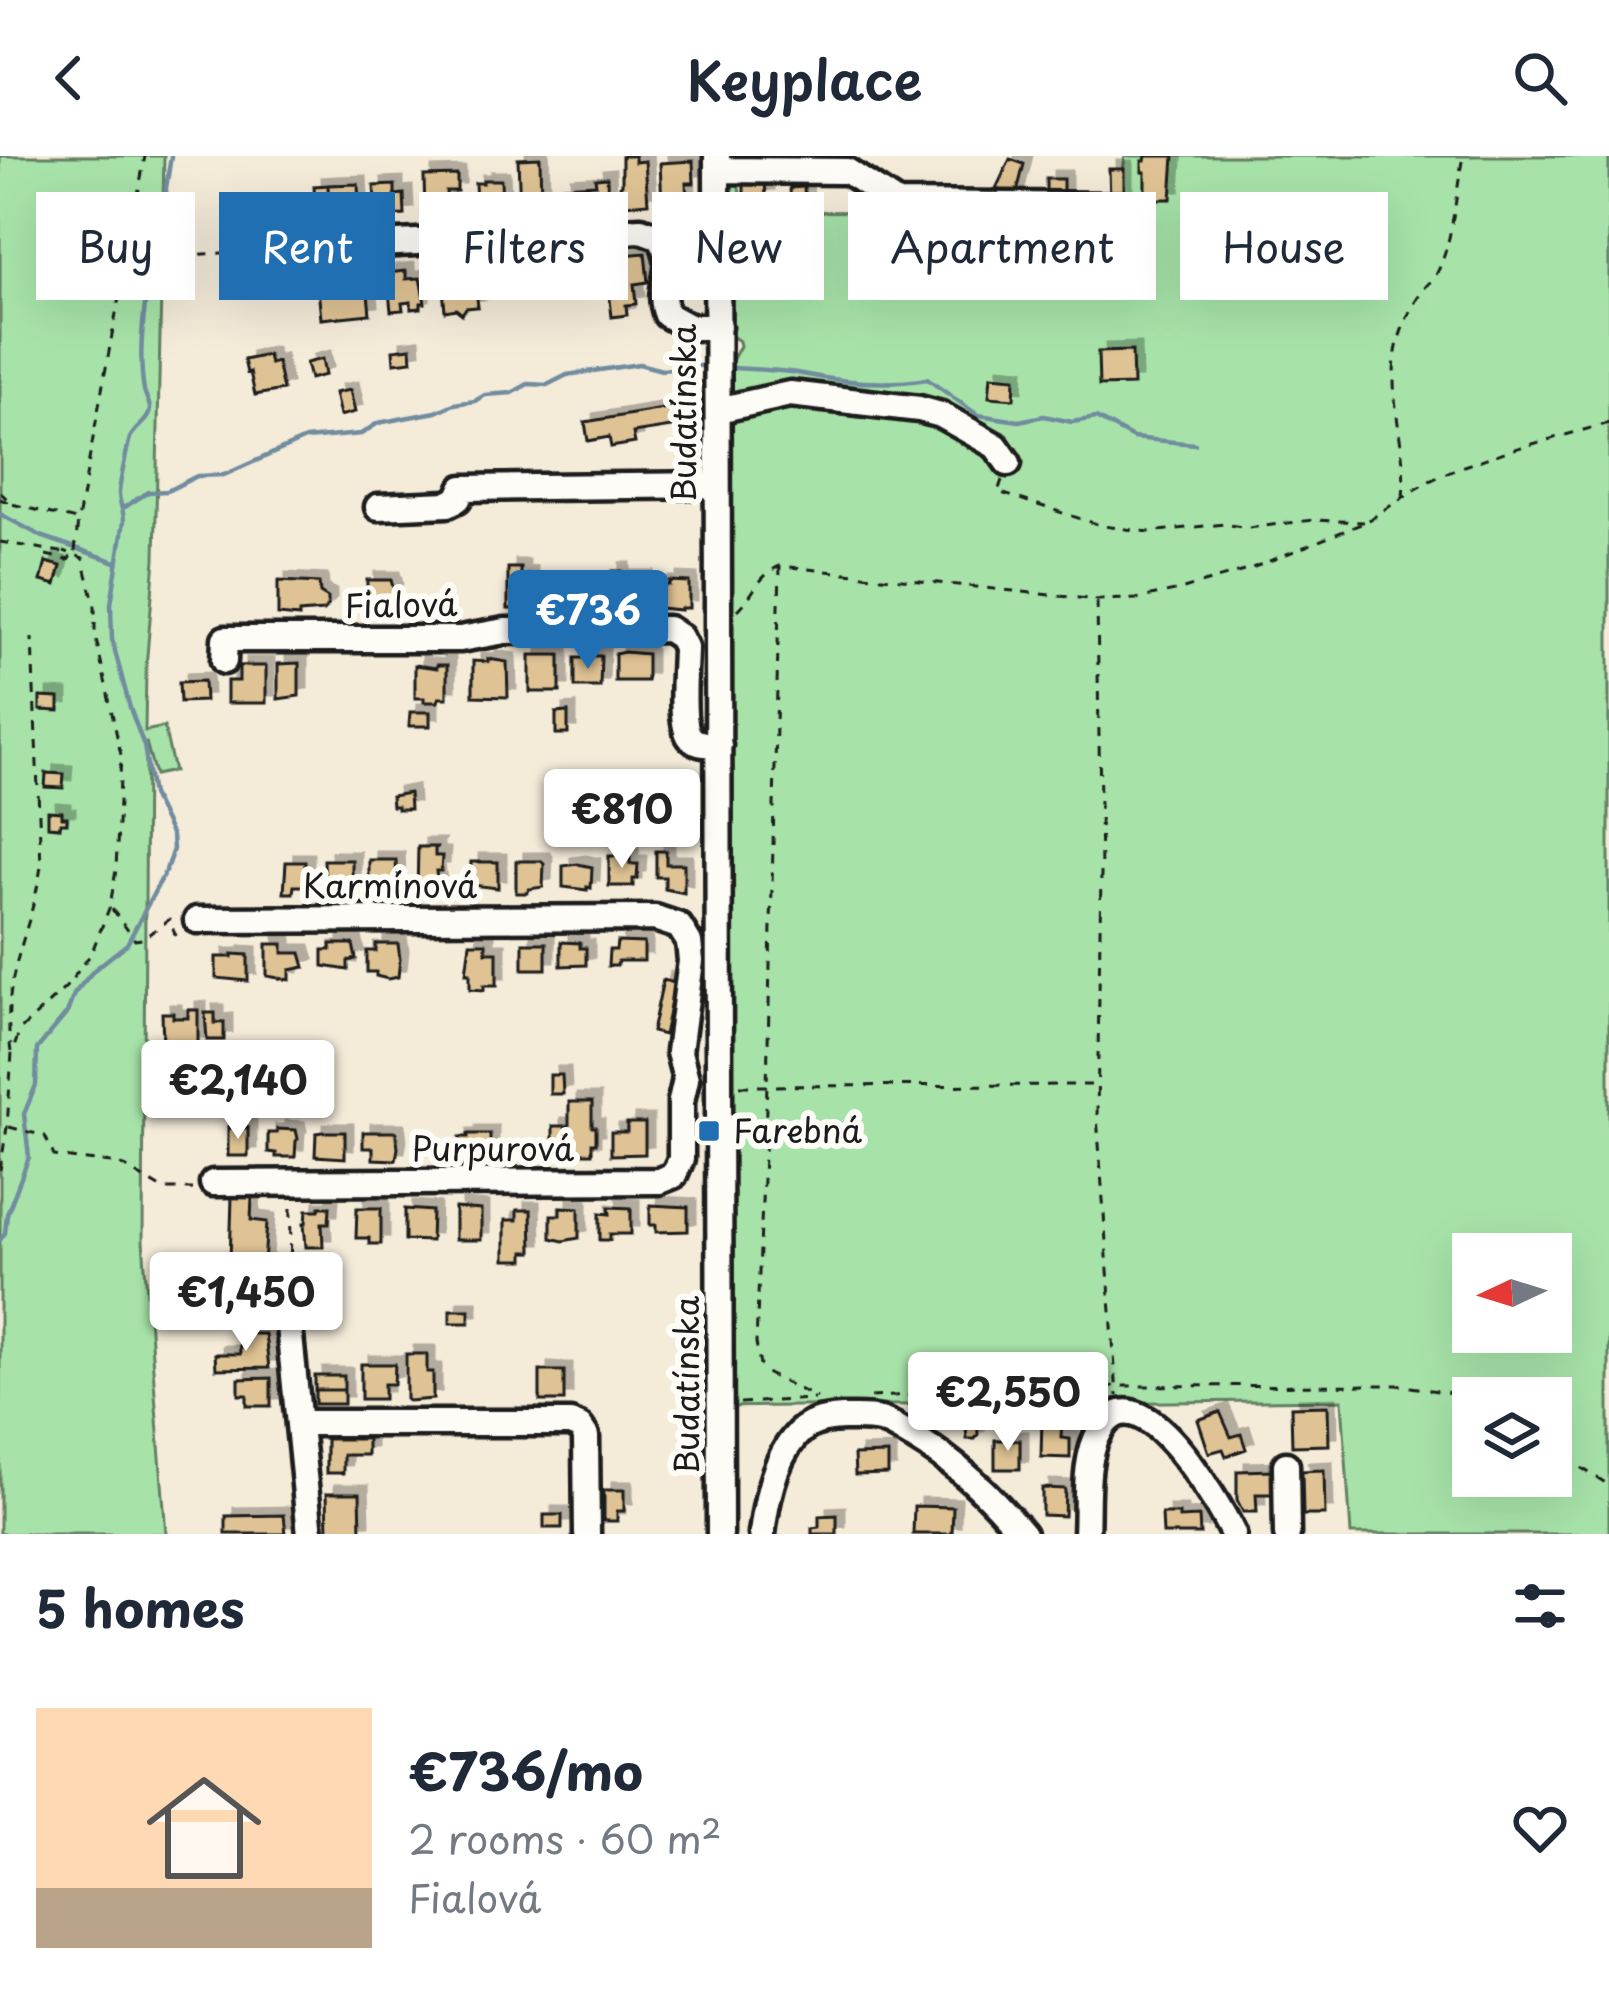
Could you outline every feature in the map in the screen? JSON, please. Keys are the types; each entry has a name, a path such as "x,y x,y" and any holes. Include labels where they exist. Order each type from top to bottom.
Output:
{"street":[{"path":"717,163 847,171 879,192"},
{"name":"Budatínska","path":"717,163 720,1534"},
{"path":"395,243 641,230 660,237 669,253 663,295 668,315 689,327 718,327"},
{"path":"718,410 790,394 919,409 941,415 996,446 1008,463"},
{"path":"378,507 448,504 458,499 463,477 717,485"},
{"name":"Fialová","path":"224,661 225,639 460,639 505,631 668,629 685,647 684,724 699,743 718,745"},
{"name":"Karmínová","path":"197,920 656,918 679,926 689,941 691,961 679,1052 686,1079"},
{"path":"686,1079 720,1082"},
{"name":"Purpurová","path":"213,1184 658,1181 674,1175 681,1159 681,1101 686,1079"},
{"path":"289,1327 310,1534"},
{"path":"1086,1534 1092,1452 1107,1420 1119,1414 1143,1418 1170,1439 1205,1483 1233,1534"},
{"path":"762,1534 779,1465 793,1439 809,1424 843,1418 881,1420 927,1446 985,1490 1023,1534"},
{"path":"299,1423 570,1423 586,1436 587,1534"},
{"path":"1286,1465 1287,1534"}],"path":[{"path":"139,192 145,156"},
{"path":"1403,499 1405,473 1394,377 1398,341 1409,312 1435,277 1463,156"},
{"path":"46,555 68,560 73,555 120,300"},
{"path":"718,616 737,610 748,601 759,579 780,566 1097,600 1136,599 1180,590 1259,565 1366,522 1455,469 1609,423"},
{"path":"1008,463 998,492 1103,526 1149,532 1224,524 1248,528 1313,520 1366,522"},
{"path":"0,492 12,504"},
{"path":"0,500 78,520"},
{"path":"0,542 83,558 121,755 110,906 91,954 20,1030 12,1053 0,1170"},
{"path":"64,551 73,555"},
{"path":"720,1403 819,1399 768,1374 760,1365 756,1342 780,566"},
{"path":"1097,600 1101,873 1097,1116 1119,1414"},
{"path":"12,1053 3,1005 41,866 32,638"},
{"path":"110,906 133,938 142,940 170,919 176,935 197,920"},
{"path":"720,1082 1097,1085"},
{"path":"8,1127 45,1136 54,1156 120,1164 162,1189 204,1189 213,1184"},
{"path":"290,1291 292,1183"},
{"path":"856,1397 1117,1386 1397,1384 1452,1393"},
{"path":"1572,1462 1609,1485"}],"green space":[{"path":"0,156 164,156 163,192 36,192 36,300 161,300 155,559 145,731 164,727 174,771 155,775 146,742 143,1241 166,1534 0,1534"},
{"path":"1125,156 1609,156 1609,1534 1351,1534 1342,1400 710,1407 710,561 731,469 727,370 740,346 726,332 722,300 824,300 824,212 848,212 848,300 1156,300 1156,192 1120,192"},
{"path":"738,179 740,192 729,192 729,182"}],"building":[{"path":"622,156 645,161 648,203 628,205"},
{"path":"1146,156 1174,156 1171,199 1156,199 1156,192 1145,192"},
{"path":"540,158 541,192 519,192 518,159"},
{"path":"1010,159 1024,164 1017,192 996,189"},
{"path":"693,161 694,183 686,183 686,192 661,192 660,163"},
{"path":"1109,169 1124,169 1124,192 1110,192"},
{"path":"457,175 457,191 424,192 424,176"},
{"path":"607,177 608,192 563,192 563,186 596,184 595,178"},
{"path":"765,178 766,192 744,192 744,179"},
{"path":"1046,179 1063,179 1063,192 1046,192"},
{"path":"501,180 501,192 475,192 475,183"},
{"path":"358,184 358,192 328,192 328,185"},
{"path":"328,185 328,192 314,192 314,186"},
{"path":"395,185 395,192 374,192 374,186"},
{"path":"404,194 405,215 395,216 395,195"},
{"path":"645,253 648,282 634,284 636,304 626,305 627,315 612,317 610,300 628,300 628,254"},
{"path":"406,271 406,279 419,278 419,300 425,303 421,308 411,309 411,302 402,303 403,310 391,311 395,272"},
{"path":"319,300 369,300 370,314 321,319"},
{"path":"444,300 477,300 478,307 466,308 462,314 456,309 445,311"},
{"path":"411,348 412,361 394,363 393,350"},
{"path":"1132,351 1133,385 1099,386 1098,352"},
{"path":"268,355 270,364 277,362 283,390 255,395 244,360"},
{"path":"322,359 325,375 310,379 306,363"},
{"path":"991,376 1015,378 1014,399 989,397"},
{"path":"350,390 355,412 340,416 335,393"},
{"path":"681,406 684,425 633,433 635,443 611,447 609,437 588,441 585,422"},
{"path":"46,562 61,566 56,585 41,581"},
{"path":"508,568 521,568 521,576 529,575 529,582 553,582 553,603 524,603 524,609 508,609"},
{"path":"612,571 621,571 621,579 645,579 645,608 612,605"},
{"path":"367,580 391,580 394,591 391,608 377,607 377,617 367,617"},
{"path":"278,581 319,583 328,606 323,611 299,613 299,617 278,615"},
{"path":"669,581 689,582 689,608 659,608 658,585 669,585"},
{"path":"615,654 647,654 647,681 615,681"},
{"path":"530,655 560,655 560,692 530,692"},
{"path":"601,656 600,687 575,687 575,658"},
{"path":"473,661 507,662 508,697 473,696"},
{"path":"299,663 299,696 278,699 278,664"},
{"path":"415,665 447,665 447,698 424,702 424,698 415,698"},
{"path":"239,666 266,666 266,703 227,703 227,681 239,681"},
{"path":"204,681 205,701 180,702 179,682"},
{"path":"40,697 59,698 59,711 40,710"},
{"path":"410,712 430,712 430,726 409,726"},
{"path":"568,712 568,734 556,734 556,713"},
{"path":"46,773 64,774 63,788 45,787"},
{"path":"409,793 410,809 392,806 391,796"},
{"path":"48,811 62,812 67,823 48,826"},
{"path":"418,847 438,847 435,856 442,856 441,871 436,871 438,889 417,893"},
{"path":"656,851 666,851 666,864 684,864 684,893 665,889 665,877 656,877"},
{"path":"609,856 630,856 630,864 638,864 633,886 609,886"},
{"path":"324,860 352,860 352,884 339,884 339,893 325,893"},
{"path":"369,860 396,860 397,884 384,884 384,893 369,893"},
{"path":"516,861 541,861 543,887 516,893"},
{"path":"286,862 305,862 305,886 294,886 293,893 284,893"},
{"path":"471,862 498,862 498,888 471,885"},
{"path":"563,866 592,867 587,890 563,887"},
{"path":"561,942 586,948 586,965 561,966"},
{"path":"617,942 644,943 644,961 608,966 609,950 616,950"},
{"path":"470,943 486,943 486,952 497,952 497,985 470,989 470,973 466,973"},
{"path":"523,943 546,943 546,969 523,969"},
{"path":"267,944 283,944 283,953 301,953 305,967 290,970 290,980 267,976"},
{"path":"331,944 353,944 356,959 348,961 348,970 323,966 323,950 331,950"},
{"path":"376,944 398,944 398,977 367,972 367,951 376,951"},
{"path":"248,955 248,981 216,978 216,957"},
{"path":"663,980 675,983 664,1035 652,1032"},
{"path":"188,1010 198,1010 198,1045 172,1049 172,1045 163,1045 162,1013 188,1018"},
{"path":"205,1013 215,1013 215,1023 224,1022 224,1040 207,1040"},
{"path":"550,1075 562,1075 563,1094 550,1094"},
{"path":"569,1102 592,1102 596,1143 592,1143 592,1153 574,1153 574,1146 553,1146 553,1126 569,1126"},
{"path":"627,1123 645,1123 645,1154 611,1155 611,1132 627,1132"},
{"path":"228,1125 248,1128 248,1156 228,1156"},
{"path":"277,1129 296,1130 295,1157 268,1152 268,1133 277,1133"},
{"path":"345,1132 345,1158 315,1156 316,1133"},
{"path":"363,1132 396,1132 396,1160 373,1159 373,1148 363,1148"},
{"path":"490,1134 490,1157 460,1154 460,1137"},
{"path":"232,1197 252,1197 251,1220 267,1222 264,1262 230,1261"},
{"path":"650,1205 688,1207 688,1231 656,1232 656,1225 650,1225"},
{"path":"330,1207 329,1223 322,1223 323,1247 306,1247 307,1210"},
{"path":"560,1207 579,1208 579,1238 551,1238 551,1215 560,1215"},
{"path":"609,1207 631,1208 631,1234 610,1234 610,1240 600,1240 600,1213 610,1214"},
{"path":"357,1208 381,1208 381,1244 356,1238"},
{"path":"455,1208 481,1210 481,1240 455,1240"},
{"path":"405,1209 432,1211 431,1241 405,1240"},
{"path":"517,1210 531,1210 532,1252 524,1252 524,1260 505,1260 505,1220 517,1220"},
{"path":"450,1310 469,1310 469,1323 450,1323"},
{"path":"239,1334 265,1334 269,1368 216,1369 215,1354 240,1354"},
{"path":"406,1354 427,1354 433,1399 406,1399"},
{"path":"361,1364 395,1364 394,1384 384,1384 384,1399 361,1399"},
{"path":"540,1371 564,1371 564,1401 540,1401"},
{"path":"315,1376 344,1376 344,1390 315,1390"},
{"path":"271,1378 271,1406 247,1406 247,1395 239,1395 239,1379"},
{"path":"315,1390 344,1390 344,1404 315,1404"},
{"path":"1328,1406 1329,1445 1292,1446 1291,1407"},
{"path":"1220,1412 1231,1437 1241,1434 1246,1449 1226,1456 1223,1449 1209,1453 1198,1420"},
{"path":"977,1414 975,1439 967,1439 966,1428 947,1428 947,1415"},
{"path":"1042,1417 1062,1418 1061,1438 1070,1439 1070,1458 1041,1457"},
{"path":"326,1439 367,1439 367,1455 343,1455 343,1473 326,1473"},
{"path":"995,1440 1020,1440 1020,1469 995,1469"},
{"path":"888,1454 888,1474 855,1475 854,1455"},
{"path":"1277,1470 1277,1494 1256,1494 1257,1512 1243,1512 1237,1500 1237,1471"},
{"path":"1324,1470 1325,1515 1300,1515 1299,1471"},
{"path":"1042,1488 1065,1489 1064,1516 1042,1515"},
{"path":"604,1490 624,1490 624,1511 617,1511 617,1521 604,1521"},
{"path":"327,1493 360,1493 361,1532 328,1533"},
{"path":"914,1506 953,1507 952,1534 913,1534"},
{"path":"1162,1514 1199,1517 1200,1534 1163,1534"},
{"path":"284,1515 286,1534 226,1534 226,1516"},
{"path":"544,1515 562,1515 562,1528 544,1528"},
{"path":"837,1515 837,1534 812,1534 812,1528 819,1527 819,1516"}],"waterway":[{"path":"0,1240 29,1157 24,1114 36,1085 37,1049 94,970 127,944 173,849 172,836 152,795 144,746 112,640 111,604 124,521 119,493 124,466 130,438 150,412 142,369 145,304 169,287 166,188 171,156"},
{"path":"125,507 148,492 167,491 197,476 224,475 305,439 361,434 378,423 436,412 485,395 512,393 528,384 547,385 567,375 639,364 662,370 707,365"},
{"path":"724,367 864,382 927,379 978,415 1019,421 1044,416 1072,422 1096,418 1133,438 1195,444"},
{"path":"0,514 41,536 116,562"}],"place":[{"name":"Farebná","path":"709,1131"}]}
